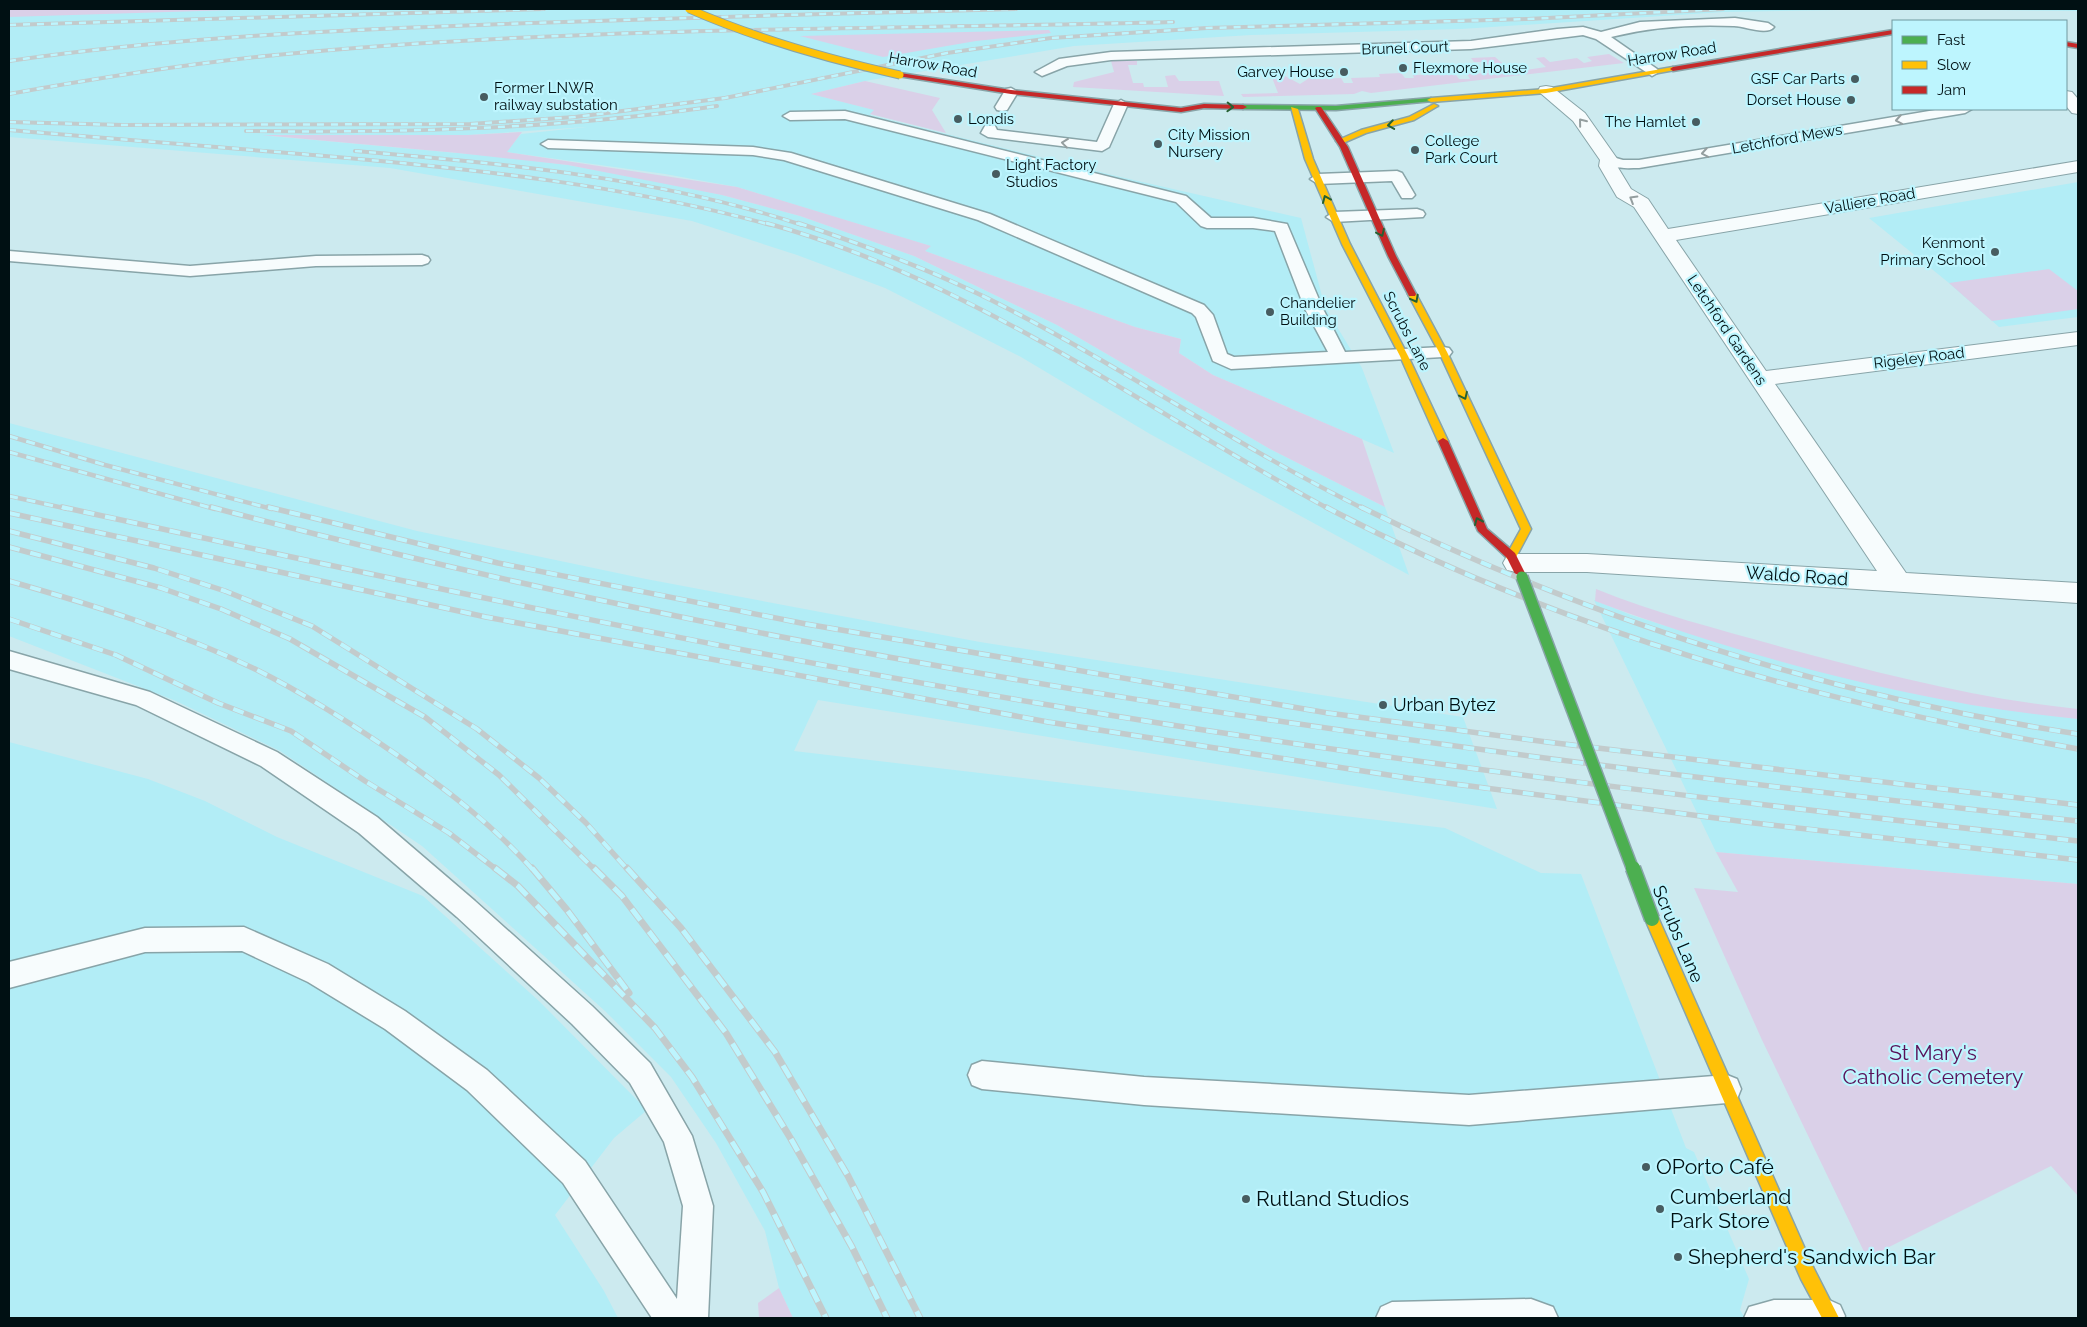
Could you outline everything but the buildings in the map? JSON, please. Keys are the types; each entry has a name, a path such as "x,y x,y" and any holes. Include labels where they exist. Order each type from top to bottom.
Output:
{"main road":[{"name":"Harrow Road","path":"688,9 782,47 900,76 1011,92 1181,110 1204,106 1294,109 1438,98 1455,100"},
{"name":"Harrow Road","path":"1306,122 1434,106 1455,100 1546,91 1892,32"},
{"path":"1340,141 1356,132 1411,121 1426,114 1434,106"},
{"name":"Scrubs Lane","path":"1319,108 1306,122 1303,144 1346,244 1404,356 1483,531 1516,565 1652,919 1807,1273 1830,1317"},
{"name":"Scrubs Lane","path":"1294,109 1306,122 1340,141 1392,256 1443,352 1526,529 1516,565"},
{"name":"Harrow Road","path":"1181,110 1200,118"}],"street":[{"name":"Letchford Gardens","path":"1546,91 1579,117 1609,160 1608,166 1624,193 1640,203 1898,582"},
{"path":"2067,97 2078,109"},
{"name":"Valliere Road","path":"1662,236 2078,166"},
{"name":"Rigeley Road","path":"1760,379 2078,338"},
{"name":"Waldo Road","path":"1516,565 1587,563 2078,593"}],"lane":[{"name":"Brunel Court","path":"1042,72 1064,62 1111,56 1471,45 1583,31 1601,36 1640,26 1671,24 1736,22 1768,27"},
{"path":"1601,36 1652,72"},
{"path":"1002,107 1011,92"},
{"path":"1083,154 1098,156 1121,104"},
{"name":"Letchford Mews","path":"1609,160 1622,164 1639,164 1959,110"},
{"path":"790,116 846,115 1181,198 1206,223 1253,223 1281,228 1314,309 1340,359"},
{"path":"1045,148 1031,147 989,131 1102,147"},
{"path":"548,144 738,150 786,156 984,217 1198,309 1204,315 1219,357 1224,361 1239,363 1340,359 1443,352"},
{"path":"1318,178 1397,176 1426,230"},
{"path":"1334,217 1373,215 1412,205"},
{"path":"9,256 190,271 316,261 422,260"},
{"path":"9,660 142,698 269,759 368,825 466,908 582,1015 640,1073 677,1136 698,1206 692,1318"},
{"path":"9,975 145,940 244,939 318,973 395,1020 477,1080 574,1172 671,1318"},
{"path":"982,1075 1144,1091 1469,1110 1727,1089"},
{"path":"1392,1318 1530,1315 1542,1318"},
{"path":"1760,1318 1774,1316 1830,1317"}],"shaded area":[{"path":"9,9 1900,9 1723,12 1461,29 1251,35 1074,46 865,81 812,94 875,110 870,115 1116,176 1301,218 1325,307 1362,368 1394,453 1213,375 1179,353 1181,339 1135,327 925,251 930,246 737,187 665,174 506,152 521,134 587,127 468,135 270,136 501,157 568,165 655,181 722,195 800,216 914,256 1057,325 1270,449 1385,507 1409,575 1150,434 1021,357 885,288 797,255 692,221 390,168 9,137"},
{"path":"1900,9 2078,9 2078,11"},
{"name":"Kenmont Primary School","path":"2078,182 2078,317 1999,327 1949,283 1869,218"},
{"path":"9,423 417,531 646,579 980,642 1463,717 1497,809 818,700 794,751 1445,828 1541,873 1581,874 1686,1148 1694,1152 1749,1279 1740,1310 1745,1318 793,1318 779,1288 765,1231 716,1143 671,1077 605,1011 422,846 280,751 176,701 9,636"},
{"path":"1594,600 1631,615 1711,640 1863,681 1979,706 2078,719 2078,884 1716,852"},
{"path":"9,742 148,779 205,801 277,837 423,896 540,1002 647,1110 614,1138 555,1215 604,1291 618,1318 9,1318"}],"green space":[{"path":"9,9 264,9 9,17"},
{"path":"1049,30 1051,33 976,41 883,57 800,36"},
{"path":"1609,54 1624,63 1371,93 1362,91 1354,94 1243,97 1241,94 1278,93 1271,75 1283,75 1300,84 1311,77 1319,79 1341,78 1344,83 1353,83 1351,78 1380,77 1379,74 1401,73 1405,78 1414,78 1413,75 1456,75 1459,79 1470,79 1467,74 1489,73 1482,62 1474,62 1471,58 1495,57 1513,72 1546,67 1536,58 1544,57 1550,62 1577,58 1584,63 1592,61 1587,57"},
{"path":"1111,61 1137,61 1137,65 1128,65 1133,83 1143,83 1144,87 1168,87 1165,76 1175,75 1179,81 1219,81 1224,96 1073,87 1074,82 1114,72"},
{"path":"865,81 940,98 932,110 946,133 870,114 874,110 811,94"},
{"path":"522,132 507,152 737,187 931,246 925,251 1135,327 1181,339 1179,353 1213,375 1362,439 1385,507 1270,449 1057,325 914,256 800,216 722,195 568,165 262,135 468,135"},
{"path":"2049,269 2078,291 2078,309 1992,321 1949,283"},
{"path":"1596,589 1690,621 1858,667 1967,692 2041,705 2078,709 2078,719 1956,702 1895,690 1772,659 1653,622 1595,601"},
{"name":"St Mary's Catholic Cemetery","path":"1716,852 2078,884 2078,1196 2051,1166 1867,1258 1762,1040 1694,888 1738,892"},
{"path":"779,1288 793,1318 759,1318 758,1303"}],"railway":[{"path":"9,25 544,9"},
{"path":"9,61 194,40 318,32 442,26 1016,9"},
{"path":"9,122 123,125 470,124 575,117 725,98 947,53 1051,38 1207,28 1528,19 1723,9"},
{"path":"9,94 109,77 276,55 500,39 724,31 1173,22"},
{"path":"246,131 423,130 541,125 658,114 717,106"},
{"path":"9,130 325,156 493,173 549,180 660,199 771,225"},
{"path":"355,151 524,167 636,184 692,195 802,225"},
{"path":"766,223 841,247 914,277 985,312 1055,349 1329,509"},
{"path":"798,223 896,258 991,300 1085,351 1316,485 1364,509"},
{"path":"9,436 105,465 272,509"},
{"path":"9,452 215,509"},
{"path":"9,496 68,509"},
{"path":"62,507 431,587 678,637 925,684 1049,705 1305,745 1562,780 2078,841"},
{"path":"211,507 441,565 672,615 905,660 1138,700 1372,735 1607,766 2078,821"},
{"path":"268,507 498,563 806,624 1328,713 1547,742 2078,805"},
{"path":"1326,507 1415,551 1506,591 1598,626 1693,657 1884,709 2078,749"},
{"path":"1361,507 1446,547 1533,584 1622,618 1711,648 1801,675 1893,698 1985,718 2078,734"},
{"path":"9,513 486,617 1048,722 1408,778 1754,823 2078,860"},
{"path":"9,531 154,568 225,591 312,626 477,729 539,778 586,823 628,870"},
{"path":"9,547 161,588 221,609 290,639 425,717 499,775 595,870"},
{"path":"9,581 103,609 165,631 225,655 292,689 363,732 434,781 486,823 533,870"},
{"path":"9,619 116,655 218,703 291,731 365,781 449,833 497,870"},
{"path":"495,868 518,886 655,1028 692,1077 763,1192 826,1318"},
{"path":"532,868 567,910 629,993"},
{"path":"594,868 622,896 726,1033 791,1139 852,1247 887,1318"},
{"path":"627,868 681,928 775,1052 848,1176 920,1318"}],"traffic: fast":[{"path":"1243,107 1336,108 1431,100"},
{"path":"1522,577 1652,919"}],"traffic: slow":[{"path":"689,9 740,30 793,48 900,75"},
{"path":"1431,100 1546,91 1673,69"},
{"path":"1340,141 1363,131 1412,118 1434,106"},
{"path":"1294,109 1309,159 1346,244 1404,356 1443,441"},
{"path":"1412,294 1443,352 1526,529 1511,556"},
{"path":"1652,919 1807,1273 1831,1318"}],"traffic: jam":[{"path":"1673,69 1892,32"},
{"path":"2067,44 2078,46"},
{"path":"900,75 1011,92 1181,110 1204,106 1243,107"},
{"path":"1319,108 1344,147 1392,256 1412,294"},
{"path":"1443,441 1483,531 1511,556 1522,577"}],"place":[{"name":"Flexmore House","path":"1403,68"},
{"name":"Garvey House","path":"1344,72"},
{"name":"GSF Car Parts","path":"1855,79"},
{"name":"Former LNWR railway substation","path":"484,97"},
{"name":"Dorset House","path":"1851,100"},
{"name":"Londis","path":"958,119"},
{"name":"The Hamlet","path":"1696,122"},
{"name":"City Mission Nursery","path":"1158,144"},
{"name":"College Park Court","path":"1415,150"},
{"name":"Light Factory Studios","path":"996,174"},
{"name":"Kenmont Primary School","path":"1995,252"},
{"name":"Chandelier Building","path":"1270,312"},
{"name":"Urban Bytez","path":"1383,705"},
{"name":"OPorto Café","path":"1646,1167"},
{"name":"Rutland Studios","path":"1246,1199"},
{"name":"Cumberland Park Store","path":"1660,1209"},
{"name":"Shepherd's Sandwich Bar","path":"1678,1257"}]}
